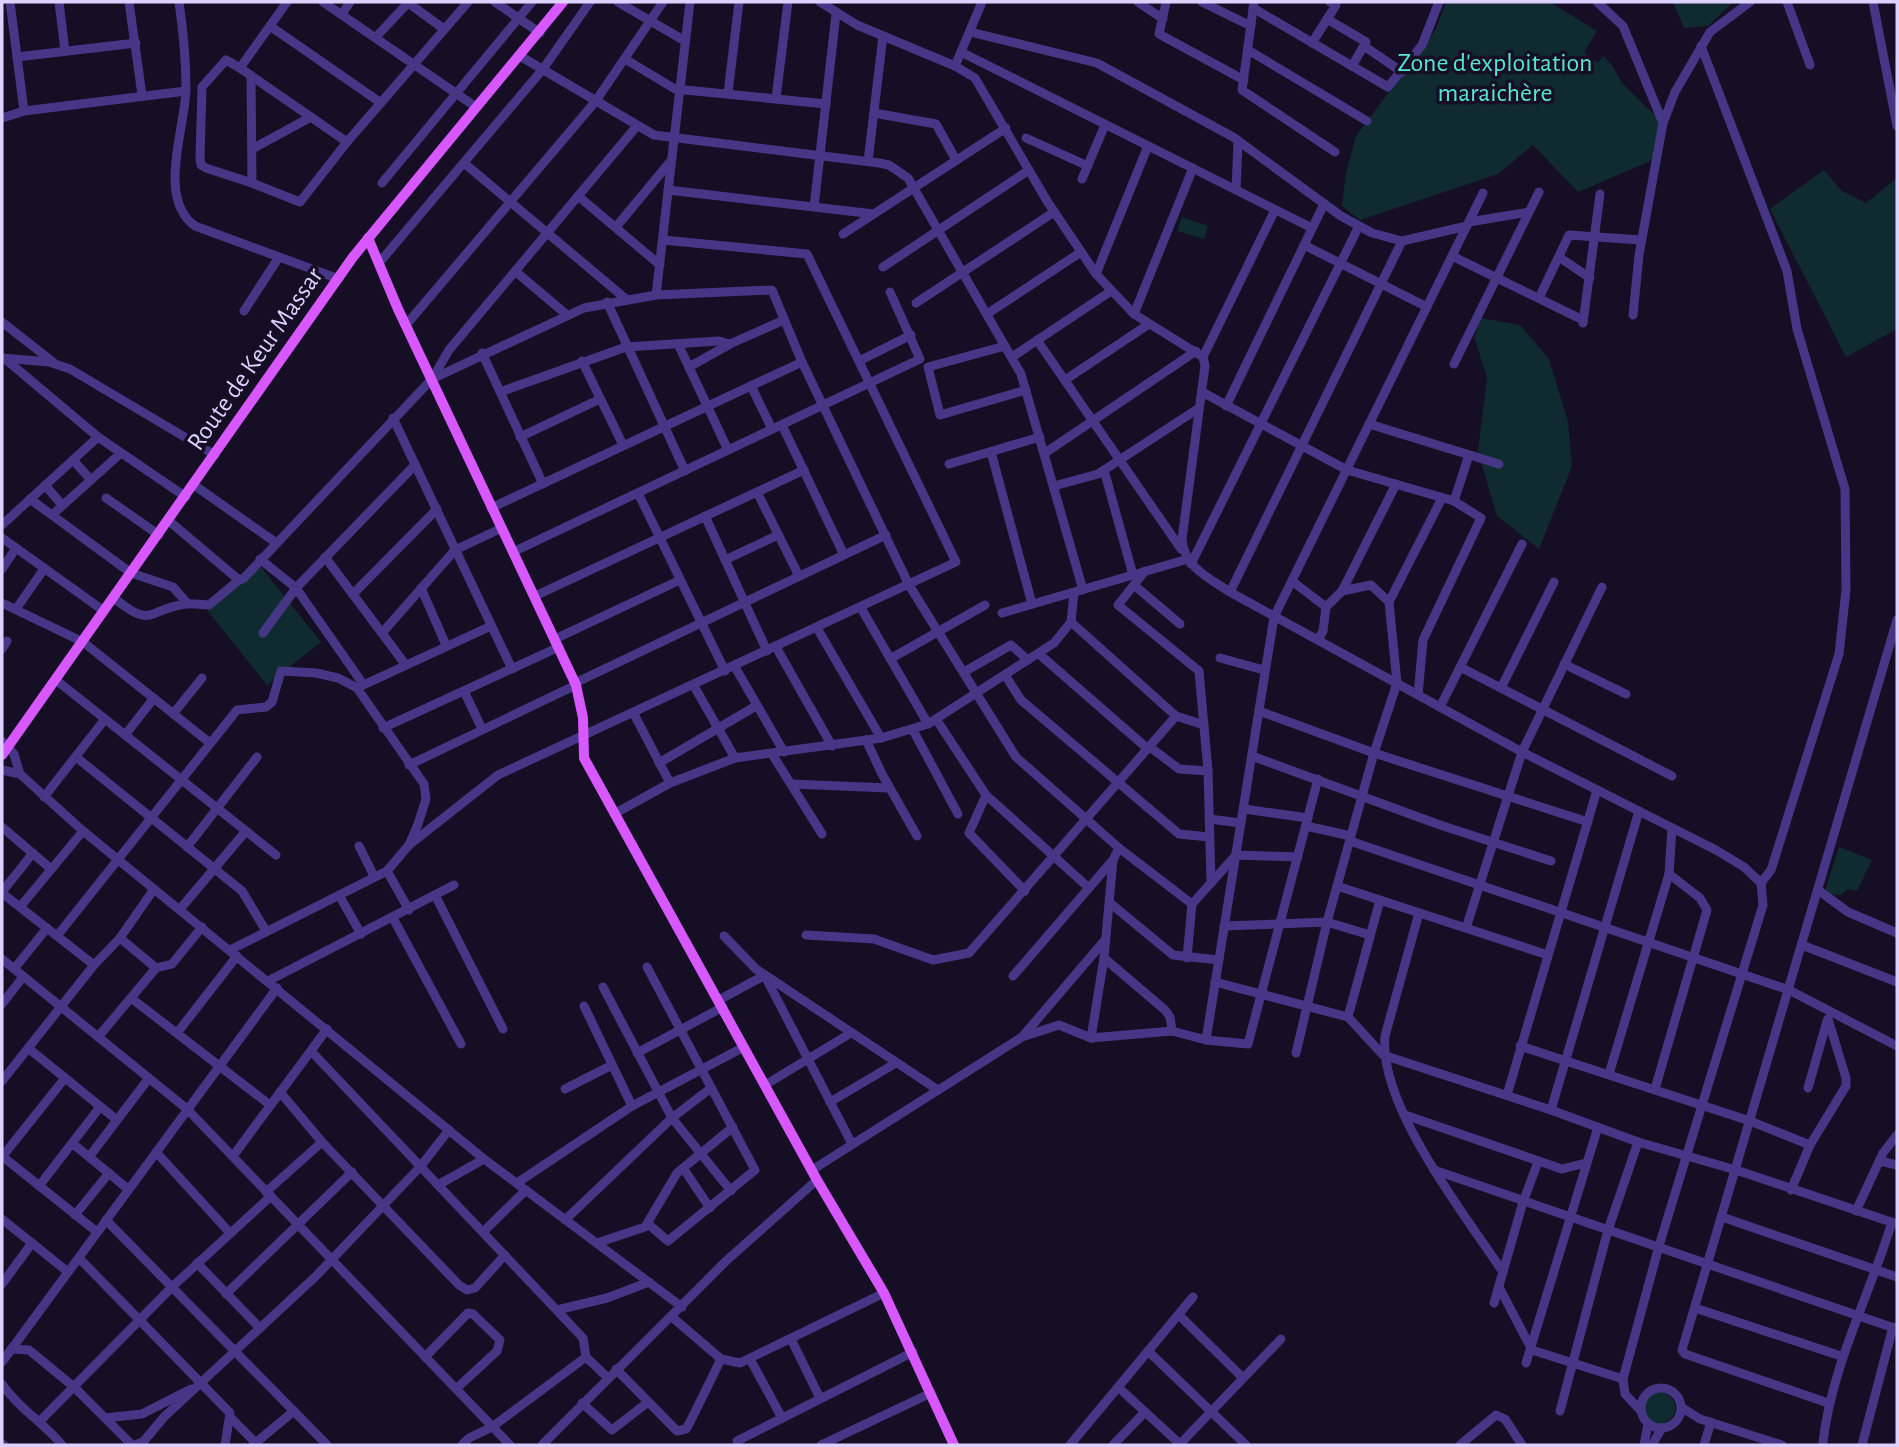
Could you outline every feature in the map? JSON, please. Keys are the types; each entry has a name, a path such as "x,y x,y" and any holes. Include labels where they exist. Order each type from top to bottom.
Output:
{"main road":[{"name":"Route de Keur Massar","path":"4,747 56,680 368,238 563,2"},
{"path":"368,238 491,508 576,684 583,718 584,758 815,1175 884,1293 954,1445"}],"street":[{"path":"10,2 24,111"},
{"path":"59,2 65,51"},
{"path":"129,2 142,95"},
{"path":"179,2 186,91 174,157 183,215 195,226 339,279"},
{"path":"240,68 287,2"},
{"path":"323,2 476,107"},
{"path":"342,14 350,2"},
{"path":"376,37 407,2 444,29"},
{"path":"347,142 226,60 202,88 201,165 300,202 347,142 468,2"},
{"path":"495,2 540,33"},
{"path":"382,183 532,2"},
{"path":"379,262 543,69 590,2"},
{"path":"618,2 685,41"},
{"path":"406,325 595,102 663,2"},
{"path":"656,295 690,2"},
{"path":"728,93 739,2"},
{"path":"776,99 788,2"},
{"path":"820,2 836,14 955,66 980,84 1054,212 1097,274 1134,314 1200,354"},
{"path":"955,66 982,2"},
{"path":"1139,2 1163,19"},
{"path":"1166,2 1159,34 1244,80"},
{"path":"1202,2 1251,26"},
{"path":"1312,43 1336,5 1331,2"},
{"path":"1335,152 1242,90 1254,5 1312,43 1388,87 1423,45 1439,2"},
{"path":"1597,2 1623,26 1663,123"},
{"path":"1633,315 1641,240 1663,123 1675,92 1710,32 1750,2"},
{"path":"1787,2 1810,65"},
{"path":"1873,2 1896,120"},
{"path":"814,207 836,14"},
{"path":"1327,19 1366,43 1352,66"},
{"path":"270,26 382,103"},
{"path":"970,32 1097,63 1238,141 1324,204 1359,226 1402,242 1468,224 1529,212"},
{"path":"868,161 883,36"},
{"path":"17,57 136,43"},
{"path":"1364,46 1402,72"},
{"path":"1701,46 1787,271 1797,328 1845,489 1846,590 1839,654 1771,870 1761,883"},
{"path":"1248,50 1367,121"},
{"path":"961,52 1312,228"},
{"path":"520,56 636,127 654,135 889,165 915,187 1012,357 1026,390 1054,486 1078,591 1070,622 1054,643 932,722 881,738 735,758 670,783 614,814"},
{"path":"625,59 675,89 826,104"},
{"path":"251,76 252,183"},
{"path":"2,118 24,111 186,91"},
{"path":"874,113 936,124 956,160"},
{"path":"252,149 311,117"},
{"path":"1082,179 1105,125"},
{"path":"114,598 134,614 148,617 187,603 209,605 239,580 432,379 449,350 636,127"},
{"path":"842,234 1006,128"},
{"path":"1026,138 1088,166"},
{"path":"1236,190 1238,141"},
{"path":"1097,274 1148,146"},
{"path":"616,227 671,160"},
{"path":"464,163 626,299"},
{"path":"1134,314 1193,169"},
{"path":"883,267 1029,170"},
{"path":"668,190 874,214"},
{"path":"1206,1040 1274,617 1483,192"},
{"path":"1454,364 1539,192"},
{"path":"1452,256 1583,321 1600,194"},
{"path":"578,196 660,265"},
{"path":"1226,406 1324,204"},
{"path":"1188,559 1182,539 1202,392 1200,354 1275,209"},
{"path":"916,303 1054,212"},
{"path":"1211,883 1208,771 1199,671 1118,605 1133,580 1145,571 1188,559 1262,425 1359,226"},
{"path":"1539,298 1569,235 1641,240"},
{"path":"177,1033 233,953 266,931 387,871 408,845 498,775 582,739 956,562 861,360 807,254 663,240"},
{"path":"1230,592 1402,242"},
{"path":"1304,245 1427,307"},
{"path":"987,314 1081,251"},
{"path":"244,311 279,257"},
{"path":"1559,257 1590,278"},
{"path":"515,271 567,315"},
{"path":"432,379 567,315 607,302 656,295 772,290 822,406 909,585 1016,757 1119,848 1192,904"},
{"path":"1012,357 1111,291"},
{"path":"513,552 920,359 890,292"},
{"path":"607,302 685,471"},
{"path":"689,367 730,344 784,320"},
{"path":"2,322 55,364 86,377 215,455"},
{"path":"1065,380 1149,324"},
{"path":"861,360 911,335"},
{"path":"1037,340 1188,559 1230,592 1522,752 1744,867 1761,883 1763,905 1689,1157 1659,1246 1623,1379 1625,1394 1641,1411 1648,1424 1644,1445"},
{"path":"500,392 626,347 719,341 730,344"},
{"path":"678,344 728,450"},
{"path":"1005,346 928,368 940,415 1026,390"},
{"path":"482,353 543,484"},
{"path":"1045,453 1200,354"},
{"path":"2,358 55,364"},
{"path":"2,358 98,437 186,497"},
{"path":"582,362 623,446"},
{"path":"491,508 802,362"},
{"path":"751,386 772,429"},
{"path":"1202,392 1347,470 1454,501 1470,509 1481,522 1423,640 1418,695"},
{"path":"520,437 600,399"},
{"path":"1054,486 1104,470 1199,408"},
{"path":"393,418 512,669"},
{"path":"1369,424 1499,464"},
{"path":"782,425 844,555"},
{"path":"2,525 98,437"},
{"path":"949,464 1040,437"},
{"path":"991,452 1032,604"},
{"path":"52,515 121,453"},
{"path":"1454,501 1469,455"},
{"path":"73,460 91,480"},
{"path":"263,633 296,588 414,466"},
{"path":"535,596 804,470"},
{"path":"1104,470 1133,580 1180,624"},
{"path":"1318,640 1323,631 1326,607 1342,592 1396,484"},
{"path":"46,485 62,505"},
{"path":"194,485 275,542"},
{"path":"757,492 799,576"},
{"path":"638,493 725,671"},
{"path":"106,498 159,535"},
{"path":"1296,1053 1327,922 1374,753 1397,684 1389,602 1442,498"},
{"path":"30,499 131,573 173,587 187,603"},
{"path":"353,594 437,509"},
{"path":"705,516 745,603 832,746"},
{"path":"169,521 239,580"},
{"path":"382,633 455,550 502,528"},
{"path":"725,560 778,535"},
{"path":"409,765 886,535"},
{"path":"2,538 104,611"},
{"path":"1440,707 1522,544"},
{"path":"2,569 16,548"},
{"path":"325,557 405,664"},
{"path":"260,559 296,588 360,686 383,728 424,785 426,799 408,845"},
{"path":"16,609 44,569"},
{"path":"383,728 512,669 680,580"},
{"path":"1002,612 1078,591 1133,580"},
{"path":"1292,581 1326,607"},
{"path":"1501,688 1554,582"},
{"path":"1342,592 1371,585 1389,602"},
{"path":"1466,928 1522,752 1602,587"},
{"path":"421,588 446,645"},
{"path":"2,603 83,642 210,743"},
{"path":"891,659 985,605"},
{"path":"860,608 932,722 986,795 1088,888"},
{"path":"1828,1403 1685,1354 1682,1350 1897,620"},
{"path":"1070,622 1176,716 1204,725"},
{"path":"57,936 237,710 266,707 272,702 281,671 316,673 360,686 491,626"},
{"path":"817,628 881,738"},
{"path":"964,673 1011,645 1028,660"},
{"path":"1039,654 1149,748 1179,769 1208,771"},
{"path":"1220,658 1264,670"},
{"path":"1564,664 1626,694"},
{"path":"735,667 784,752"},
{"path":"1460,667 1672,776"},
{"path":"1005,675 1021,700 1179,834 1209,836"},
{"path":"173,714 202,678"},
{"path":"56,680 276,855"},
{"path":"694,686 735,758"},
{"path":"464,691 482,729"},
{"path":"125,735 154,698"},
{"path":"659,763 756,706"},
{"path":"1259,711 1374,753 1588,822"},
{"path":"634,714 670,783"},
{"path":"806,936 874,939 933,960 969,953 1176,716"},
{"path":"44,797 105,719"},
{"path":"913,730 958,814"},
{"path":"866,740 889,788 917,836"},
{"path":"4,747 17,760 20,774 83,831 484,1159 682,1307"},
{"path":"772,754 822,834"},
{"path":"1252,756 1493,843 1551,861"},
{"path":"76,757 246,895 266,931"},
{"path":"187,847 257,757"},
{"path":"2,771 20,774"},
{"path":"548,1443 607,1377 672,1317 815,1175 852,1144 1022,1037 1059,1025 1091,1038 1172,1031 1206,1040 1248,1044 1264,995 1318,779"},
{"path":"791,784 889,788"},
{"path":"1507,1095 1598,790"},
{"path":"986,795 969,833 1025,891"},
{"path":"1244,809 1307,822 1789,990 1829,1014 1897,1045"},
{"path":"1551,1110 1639,811"},
{"path":"1209,819 1241,823"},
{"path":"2,827 51,869"},
{"path":"1609,1074 1669,874 1672,828"},
{"path":"20,907 83,831"},
{"path":"180,909 246,831"},
{"path":"359,846 374,876"},
{"path":"1013,976 1113,860 1119,848"},
{"path":"33,853 2,892 94,965"},
{"path":"1236,855 1298,858"},
{"path":"1187,958 1192,904 1236,855"},
{"path":"1091,1038 1104,958 1113,860"},
{"path":"387,871 409,910"},
{"path":"1655,1089 1706,906 1700,898 1669,874"},
{"path":"268,981 454,885"},
{"path":"1337,886 1548,955"},
{"path":"2,1081 94,965 121,939 155,889"},
{"path":"1818,890 1848,912 1897,933"},
{"path":"339,895 361,934"},
{"path":"435,895 503,1029"},
{"path":"1348,1017 1380,900"},
{"path":"1110,903 1164,948 1187,958 1219,960"},
{"path":"1383,1055 1385,1036 1419,913"},
{"path":"393,918 461,1044"},
{"path":"1224,926 1327,922 1370,936"},
{"path":"98,1037 156,968 172,964 202,927"},
{"path":"14,969 47,928"},
{"path":"724,936 746,961 765,975 937,1090"},
{"path":"121,939 156,968"},
{"path":"1022,1037 1106,939"},
{"path":"1802,945 1897,982"},
{"path":"1104,958 1165,1010 1170,1017 1172,1031"},
{"path":"2,959 187,1109 510,1445"},
{"path":"647,967 755,1170 668,1241 648,1224"},
{"path":"637,1053 765,975"},
{"path":"765,975 852,1144"},
{"path":"2,1004 23,977"},
{"path":"1215,982 1348,1017 1383,1055 1405,1115 1434,1170 1503,1272"},
{"path":"603,987 672,1118 731,1191"},
{"path":"2,1362 276,988"},
{"path":"131,998 270,1105"},
{"path":"584,1006 632,1106"},
{"path":"1808,1088 1829,1014"},
{"path":"1791,1190 1810,1146 1846,1086 1829,1014"},
{"path":"233,1156 327,1029"},
{"path":"765,1085 851,1033"},
{"path":"1520,1046 1750,1121 1810,1146"},
{"path":"517,1183 632,1106 744,1047"},
{"path":"28,1048 117,1121"},
{"path":"311,1051 583,1338 586,1357 607,1377"},
{"path":"1383,1055 1551,1110 1638,1142 1736,1170 1895,1223 1841,1356 1828,1403 1823,1443"},
{"path":"830,1102 896,1063"},
{"path":"565,1089 612,1065"},
{"path":"65,1078 2,1156 97,1232"},
{"path":"89,1157 149,1078"},
{"path":"565,1220 672,1118 711,1087"},
{"path":"280,1092 322,1142 467,1290 475,1288 505,1255"},
{"path":"39,1186 100,1107"},
{"path":"1405,1115 1562,1169 1586,1163"},
{"path":"1526,1363 1598,1127"},
{"path":"597,1243 639,1230 648,1224 670,1181 733,1128"},
{"path":"11,1349 29,1350 74,1387 133,1445 144,1441 164,1417 202,1384 383,1206 420,1167 449,1130"},
{"path":"1856,1211 1880,1161 1897,1135"},
{"path":"40,1421 172,1287 322,1142"},
{"path":"1560,1412 1608,1230 1638,1142"},
{"path":"72,1143 128,1189"},
{"path":"156,1152 230,1233"},
{"path":"438,1185 484,1159"},
{"path":"1880,1161 1897,1165"},
{"path":"1494,1303 1523,1202 1538,1162"},
{"path":"683,1168 710,1208"},
{"path":"1434,1170 1706,1262 1858,1318 1895,1328 1862,1445"},
{"path":"226,1294 352,1172"},
{"path":"75,1215 108,1173"},
{"path":"483,1232 526,1190"},
{"path":"1722,1217 1897,1277"},
{"path":"2,1219 68,1272"},
{"path":"106,1220 327,1445"},
{"path":"2,1284 32,1243"},
{"path":"79,1258 230,1413 225,1445"},
{"path":"197,1263 259,1327"},
{"path":"556,1310 607,1298 649,1282"},
{"path":"1499,1287 1532,1350 1623,1379"},
{"path":"672,1317 721,1359 740,1363 884,1293"},
{"path":"1070,1445 1193,1297"},
{"path":"1695,1308 1841,1356"},
{"path":"425,1357 468,1313 473,1314 500,1340 497,1351 456,1390"},
{"path":"1178,1315 1243,1378"},
{"path":"791,1339 820,1398"},
{"path":"1118,1387 1180,1445 1281,1339"},
{"path":"1148,1351 1247,1445"},
{"path":"737,1441 913,1352"},
{"path":"462,1445 469,1438 492,1427 586,1357"},
{"path":"616,1369 677,1431 686,1429 721,1359"},
{"path":"750,1359 782,1418"},
{"path":"2,1384 16,1404 40,1421 62,1445"},
{"path":"105,1418 142,1413 202,1384"},
{"path":"1625,1394 1645,1395 1654,1389 1667,1388 1678,1397 1681,1407 1700,1419 1755,1441 1782,1445"},
{"path":"821,1445 835,1442 931,1393"},
{"path":"1641,1411 1645,1395"},
{"path":"582,1403 612,1430 648,1402"},
{"path":"1673,1424 1681,1407"},
{"path":"230,1418 256,1445 294,1411"},
{"path":"1113,1445 1145,1412"},
{"path":"1460,1445 1496,1415 1505,1419 1522,1445"},
{"path":"1652,1445 1662,1429 1700,1419"},
{"path":"1704,1445 1711,1422"},
{"path":"1648,1424 1662,1429"}],"green space":[{"name":"Zone d'exploitation maraichère","path":"1446,2 1550,2 1597,31 1584,52 1598,63 1603,56 1623,84 1663,123 1655,159 1578,192 1533,145 1498,174 1360,220 1342,206 1346,173 1356,136 1436,29"},
{"path":"1673,2 1733,2 1708,26 1684,28"},
{"path":"1824,170 1842,191 1866,203 1897,178 1897,329 1846,357 1770,209"},
{"path":"1182,217 1208,226 1204,239 1177,231"},
{"path":"1481,318 1520,325 1549,359 1568,422 1572,466 1539,549 1497,516 1478,451 1487,377 1474,337"},
{"path":"261,567 321,642 267,685 207,610"},
{"path":"1839,847 1872,860 1857,891 1848,889 1841,895 1824,894"},
{"path":"1659,1392 1670,1397 1675,1408 1670,1419 1659,1424 1648,1419 1643,1408 1648,1397"}]}
